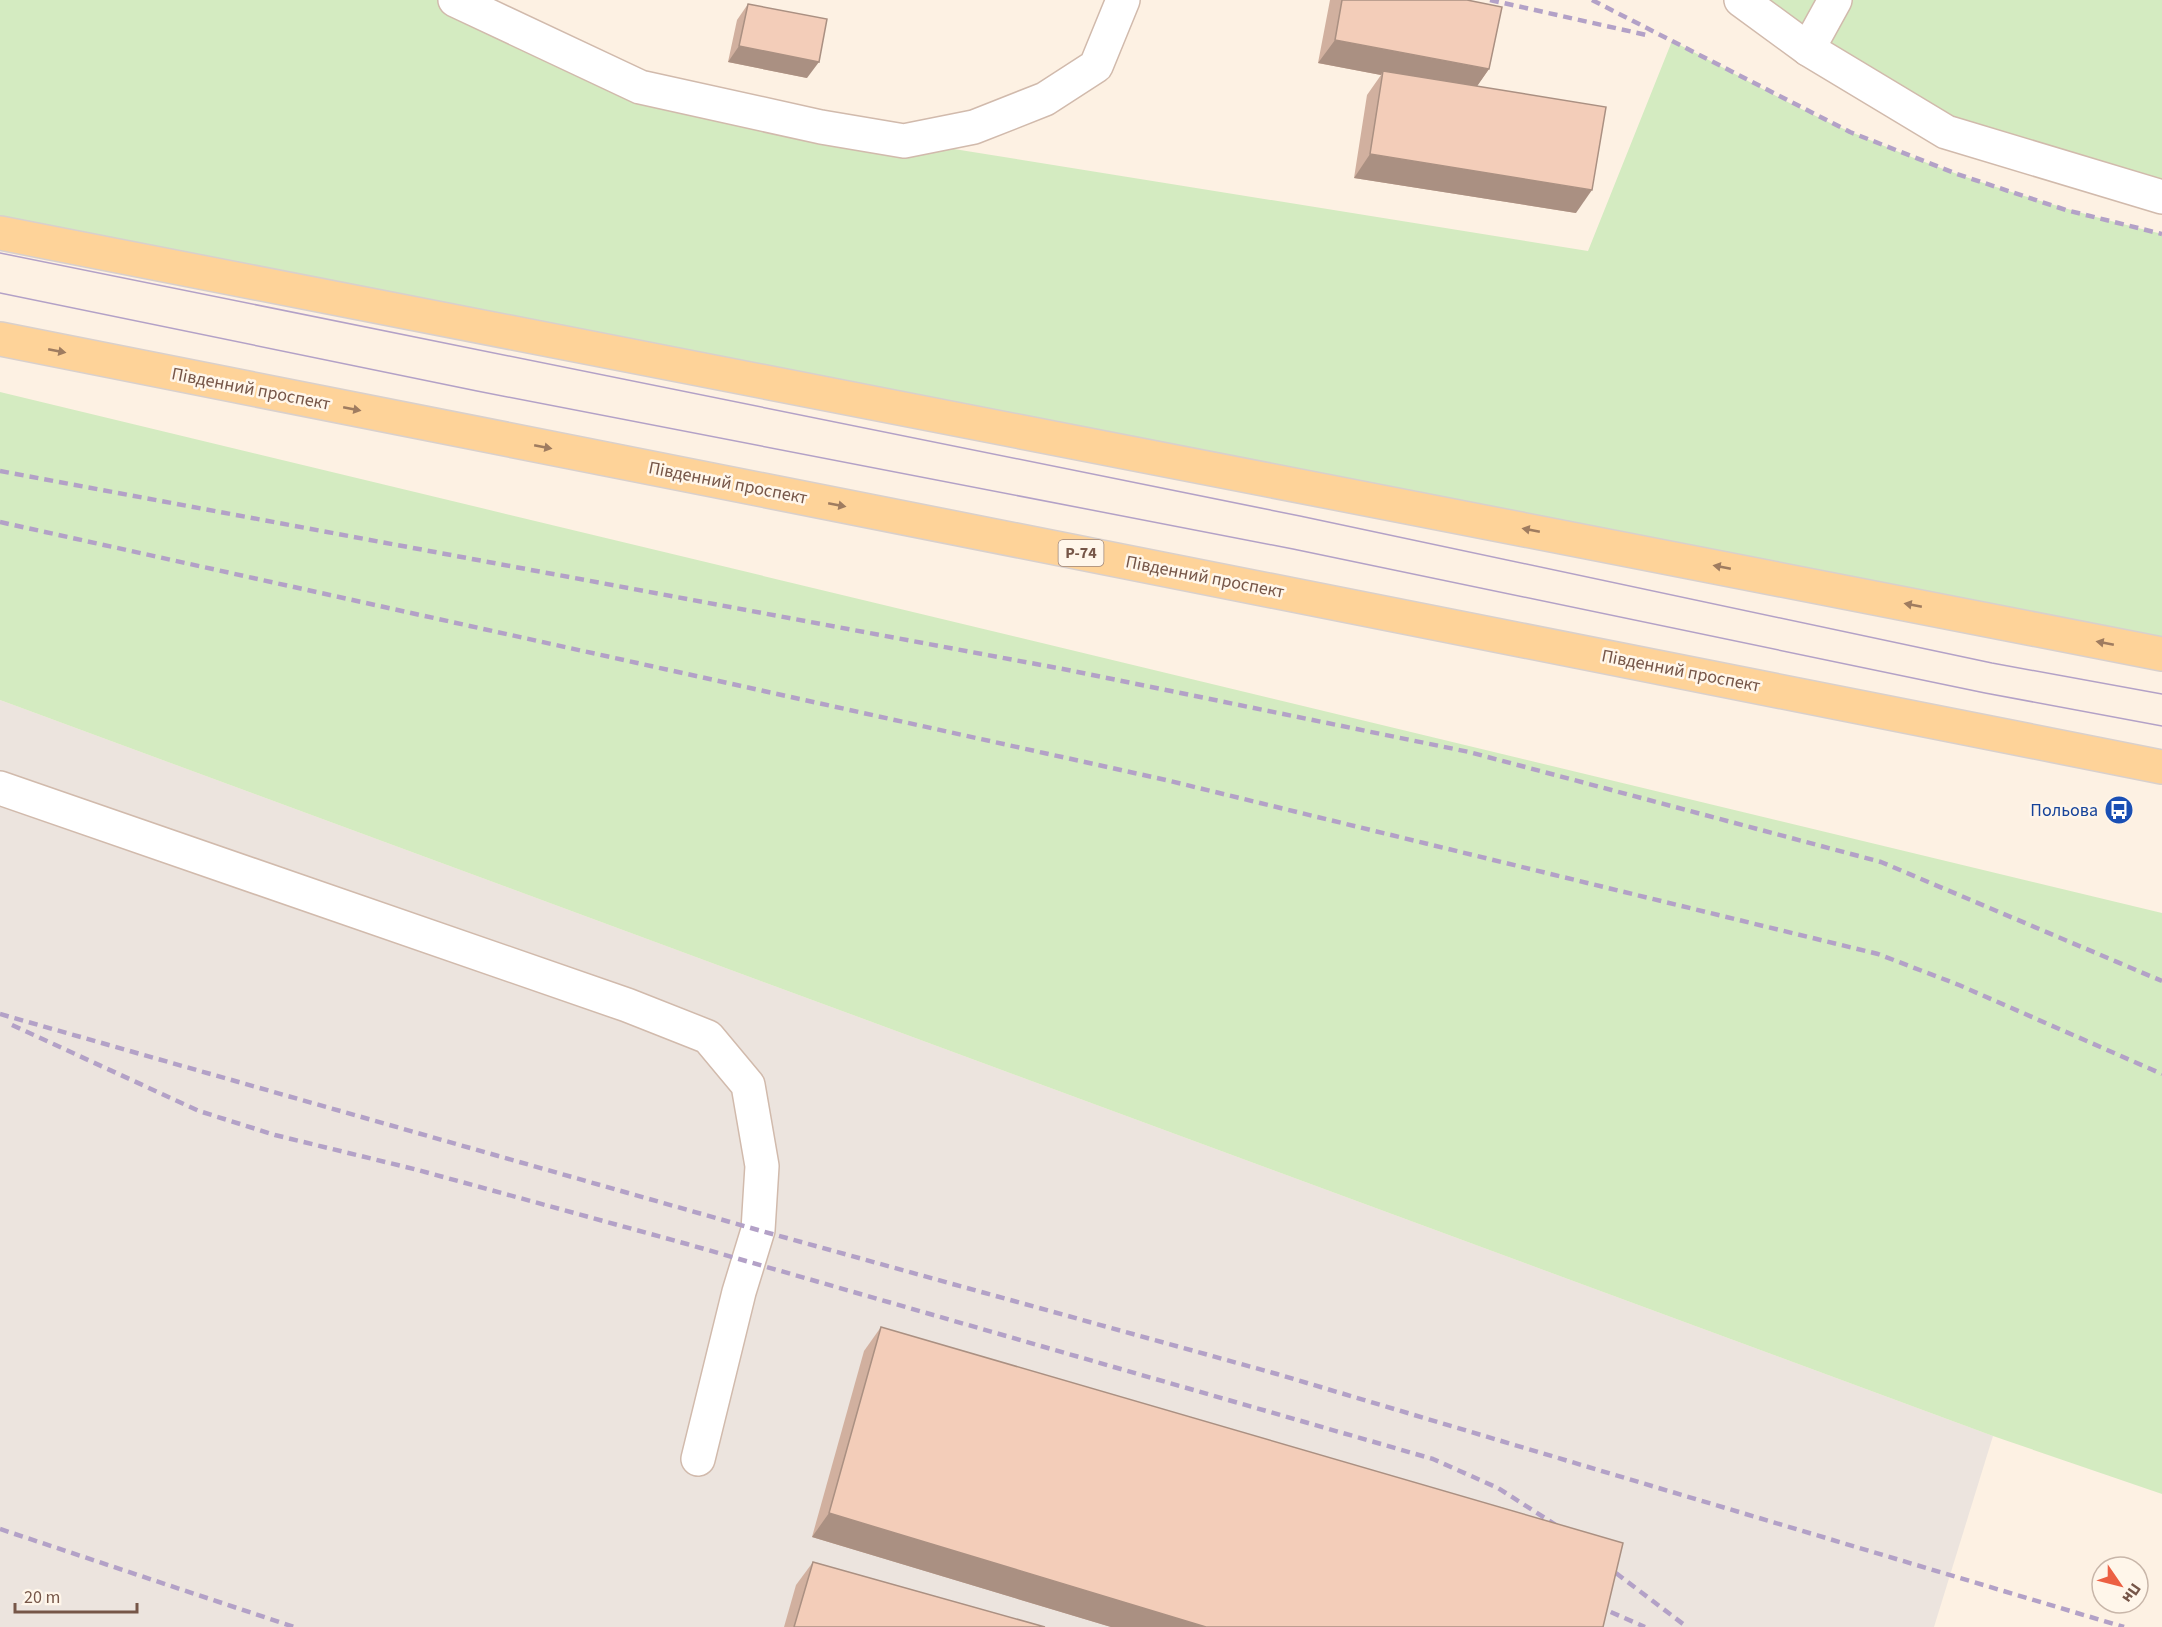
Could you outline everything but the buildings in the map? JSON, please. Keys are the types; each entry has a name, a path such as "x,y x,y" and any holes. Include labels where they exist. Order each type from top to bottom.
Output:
{"main road":[{"path":"0,233 2162,654"},
{"name":"Південний проспект","path":"0,339 2162,766"}],"street":[{"path":"455,0 640,87 821,127 904,141 974,126 1044,99 1096,66 1123,0"},
{"path":"1741,0 1808,49 1946,132 2162,197"},
{"path":"1808,49 1835,0"},
{"path":"0,788 627,1005 708,1037 748,1085 762,1166 758,1230 739,1292 698,1459"}],"shaded area":[{"path":"0,700 1993,1436 1934,1627 0,1627"}],"green space":[{"path":"0,0 455,0 557,49 904,141 1588,251 1672,41 1806,111 1927,163 2004,190 2162,234 2162,654 0,233"},
{"path":"1741,0 2162,0 2162,197 1946,132"},
{"path":"0,392 2162,913 2162,1494 1993,1436 0,700"}],"tram line":[{"path":"0,253 1300,516 1992,663 2162,694"},
{"path":"0,293 477,391 1293,549 1985,693 2162,726"}],"railway":[{"path":"1490,0 1651,36"},
{"path":"1592,0 1850,132 1957,174 2066,210 2162,234"},
{"path":"0,471 1068,670 1469,752 1881,862 2162,981"},
{"path":"0,522 1166,780 1878,954 1959,985 2162,1074"},
{"path":"0,1014 758,1230 1277,1374 2124,1627"},
{"path":"12,1025 199,1111 275,1135 418,1170 687,1244 1433,1459 1498,1488 1562,1529"},
{"path":"0,1529 294,1627"},
{"path":"1604,1564 1687,1627"},
{"path":"1597,1606 1645,1627"}],"place":[{"name":"Польова","path":"2119,810"}]}
